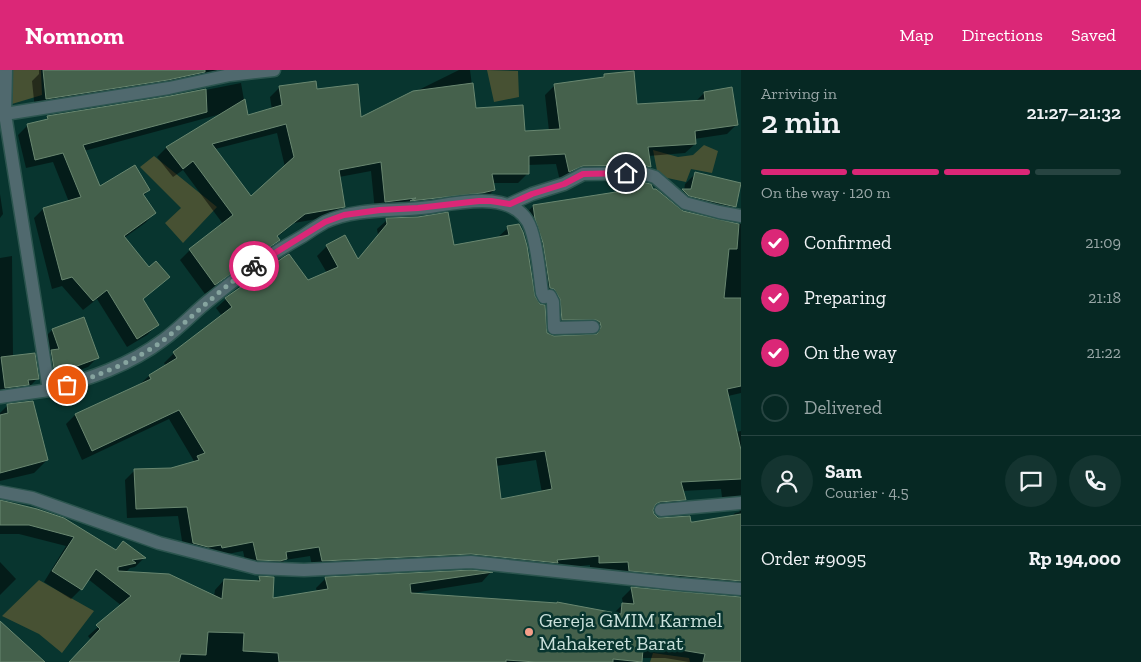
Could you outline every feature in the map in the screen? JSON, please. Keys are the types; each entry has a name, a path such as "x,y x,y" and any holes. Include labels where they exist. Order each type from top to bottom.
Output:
{"street":[{"path":"6,70 4,114 49,390"},
{"path":"4,114 170,88 230,75 274,70"},
{"path":"0,397 49,390 85,380 140,355 163,341 211,298 246,272 325,222 344,215 479,201 510,204 532,194 564,184 583,174 642,172 655,177 685,202 741,216"},
{"path":"510,204 525,218 531,227 542,293 544,297 550,296 554,328 593,327"},
{"path":"0,492 32,498 159,543 256,568 304,570 471,562 741,589"},
{"path":"661,510 741,502"}],"green space":[{"path":"13,70 41,70 42,95 12,104"},
{"path":"487,70 518,71 519,97 494,102"},
{"path":"704,145 718,151 712,173 691,169 686,182 658,176 653,150 678,157 693,155"},
{"path":"154,156 217,207 183,243 165,223 181,208 140,167"},
{"path":"39,580 94,611 62,653 39,634 2,616"},
{"path":"653,653 689,658 690,662 650,662"}],"building":[{"path":"43,70 205,70 205,72 168,80 46,99"},
{"path":"634,71 637,104 705,100 704,92 732,87 738,125 695,131 696,144 648,147 651,167 642,165 583,166 569,172 565,154 529,156 529,174 492,174 495,190 482,193 385,202 381,162 339,170 345,207 305,214 277,236 280,240 215,285 189,249 233,215 193,161 183,169 166,147 245,99 248,115 282,105 279,86 316,81 317,89 358,84 361,117 413,91 473,83 476,108 523,105 525,131 560,129 554,84 604,77 604,74","holes":["286,124 294,157 251,196 212,144"]},
{"path":"206,89 207,112 83,145 100,186 135,165 150,190 143,194 156,213 124,236 149,267 156,261 170,277 143,299 159,325 137,339 107,290 93,301 72,277 62,280 43,208 81,197 63,153 35,160 27,124 48,119 47,116"},
{"path":"695,172 741,183 736,207 689,196 682,189 691,189"},
{"path":"635,181 651,184 653,189 656,189 683,211 739,224 737,249 729,249 724,298 741,298 741,386 727,389 741,450 741,479 681,482 686,500 660,502 656,504 653,510 658,518 690,516 691,522 741,514 741,581 629,571 628,562 599,563 599,556 557,560 558,563 471,554 322,561 319,547 286,552 287,559 280,561 257,560 253,542 222,548 221,545 208,547 193,543 187,507 136,509 134,469 171,468 199,460 197,456 205,453 179,410 92,451 75,414 151,379 149,375 177,358 173,352 232,307 225,298 284,257 289,254 308,280 338,267 326,245 345,235 358,259 387,224 386,218 418,217 448,212 454,245 509,235 507,226 519,224 527,246 535,296 540,304 545,305 547,333 554,336 597,334 601,327 600,322 596,320 562,320 560,299 554,289 550,288 543,243 535,219 533,205 635,189","holes":["545,451 552,489 501,499 496,458"]},
{"path":"84,317 99,358 55,374 51,350 59,349 52,329"},
{"path":"35,353 39,379 28,380 29,385 5,388 1,357"},
{"path":"33,401 48,460 0,473 0,415 8,413 7,404"},
{"path":"0,500 64,518 116,550 123,541 146,558 132,560 136,563 118,567 118,571 169,574 222,599 224,579 260,581 259,576 274,577 273,598 328,589 325,577 471,570 493,572 410,584 411,593 557,602 621,614 622,603 634,604 631,587 741,597 741,662 703,662 705,654 675,649 643,649 642,662 613,659 613,662 506,660 506,662 279,662 278,653 243,651 244,633 208,632 206,655 181,654 179,662 69,662 100,629 96,625 131,596 96,569 82,590 52,571 74,537 29,525 0,525"},
{"path":"0,621 45,662 0,662"}],"way so far":[{"path":"67,385 85,380 140,355 163,341 211,298 254,266"}],"place":[{"name":"Gereja GMIM Karmel Mahakeret Barat","path":"529,632"}],"route":[{"path":"254,266 325,222 344,215 479,201 510,204 532,194 564,184 583,174 626,173"}]}
